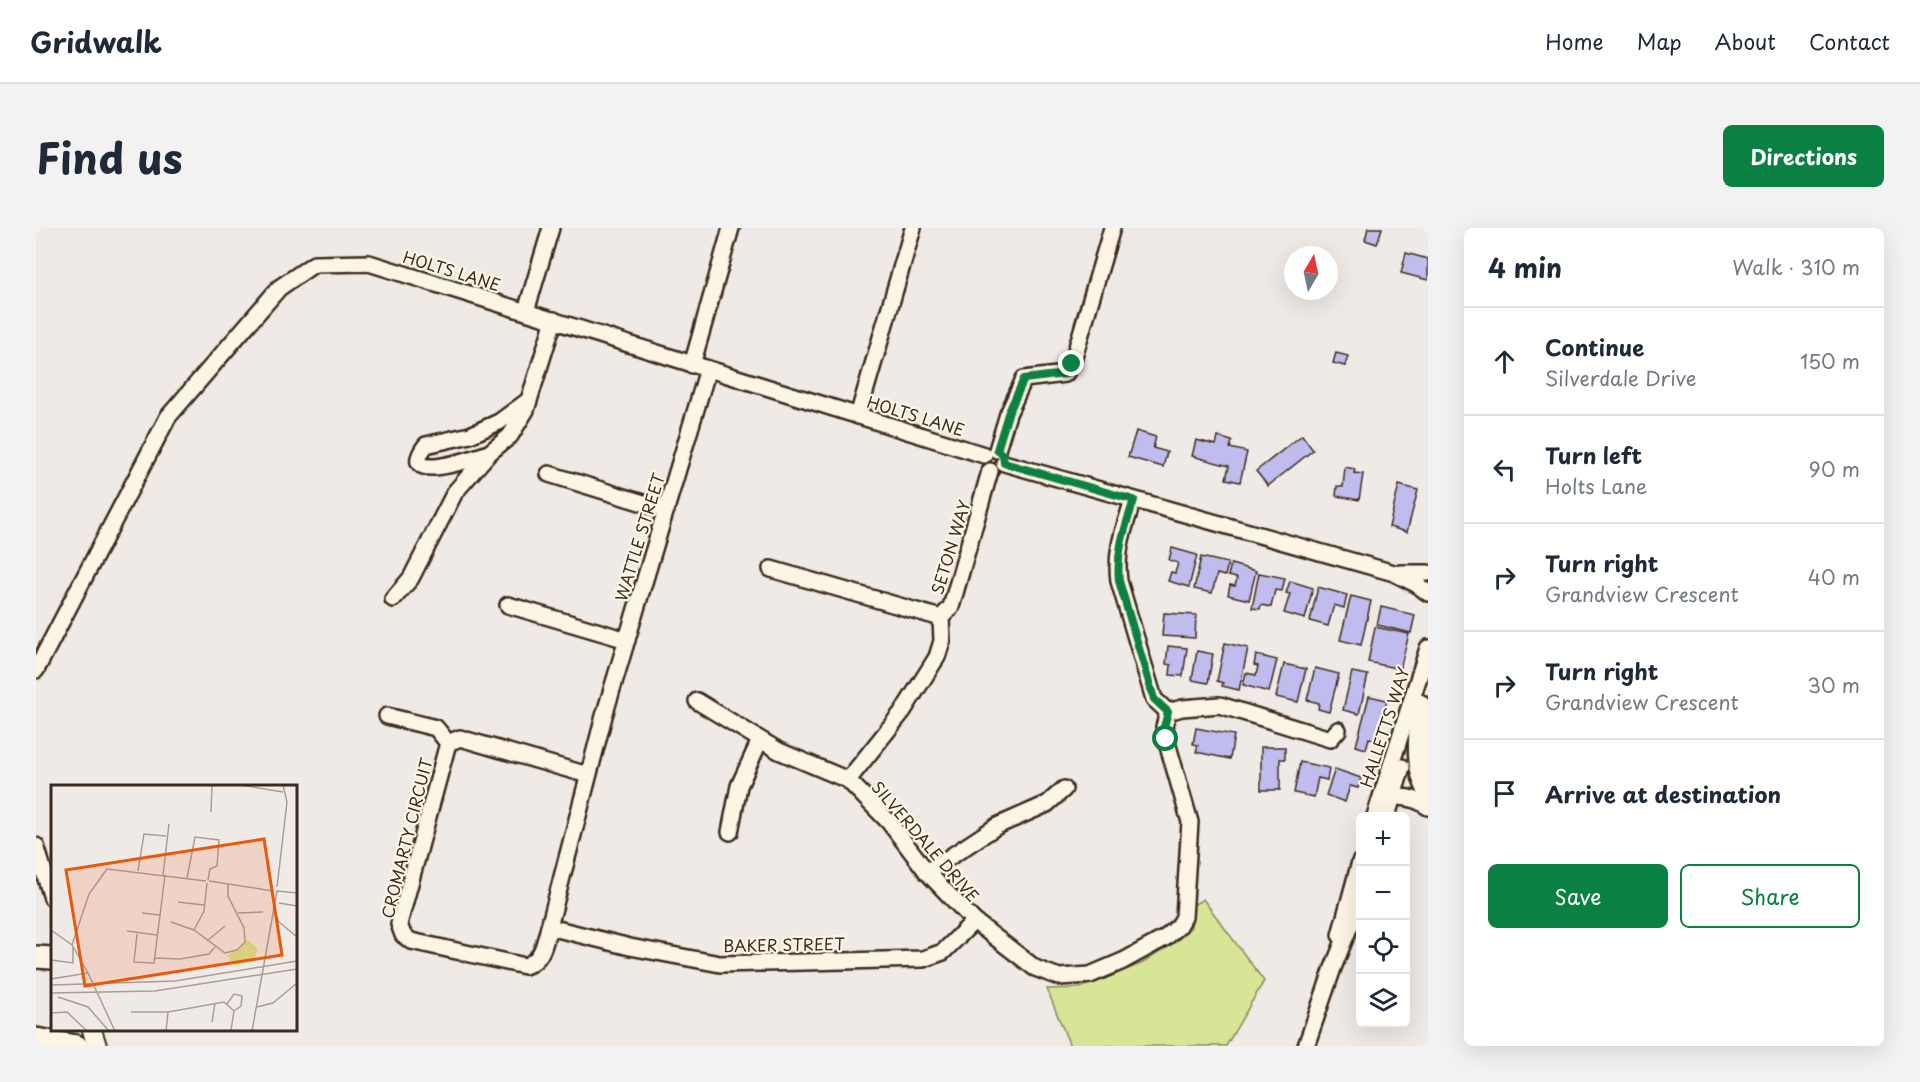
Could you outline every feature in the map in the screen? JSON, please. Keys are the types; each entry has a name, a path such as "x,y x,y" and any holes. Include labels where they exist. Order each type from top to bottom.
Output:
{"highway":[{"path":"1419,705 1420,763 1423,779 1428,789"},
{"path":"36,957 51,958"},
{"path":"36,1039 77,1046"}],"main road":[{"path":"93,1031 97,1046"}],"street":[{"path":"526,311 551,228"},
{"path":"692,365 731,228"},
{"path":"858,416 913,228"},
{"path":"995,456 1008,414 1024,379 1065,374 1072,364 1112,228"},
{"name":"HOLTS LANE","path":"36,670 168,417 279,288 314,264 369,263 692,365 1134,500 1394,573 1428,593"},
{"path":"393,599 411,578 455,492 489,453 510,436 526,410 554,320"},
{"name":"WATTLE STREET","path":"604,716 708,369"},
{"path":"489,453 435,469 426,468 420,462 419,457 426,445 470,435 499,422 529,400"},
{"name":"SETON WAY","path":"848,780 903,711 937,657 942,641 941,618 951,607 990,471 1000,469 995,456"},
{"path":"549,474 666,510"},
{"path":"1134,500 1119,547 1117,562 1119,581 1154,699 1168,712 1182,708 1220,705 1333,739"},
{"path":"771,569 941,618"},
{"name":"HOLTS LANE","path":"1394,573 1428,573"},
{"path":"508,605 627,640"},
{"name":"HALLETTS WAY","path":"1387,812 1386,799 1428,648"},
{"name":"HALLETTS WAY","path":"1378,812 1386,799 1428,675"},
{"name":"SILVERDALE DRIVE","path":"697,701 779,751 848,780 889,822 927,872 974,921 1035,968 1059,977 1090,975 1123,961 1165,938 1179,926 1184,917 1190,822 1166,739 1164,727 1168,712"},
{"path":"387,716 436,728 448,743"},
{"name":"CROMARTY CIRCUIT","path":"588,775 460,738 448,743 399,924 403,935 411,941 525,966 535,962 549,927 604,716"},
{"path":"730,832 739,786 760,740"},
{"path":"927,872 997,826 1047,804 1064,789"},
{"path":"1386,799 1410,798 1428,807"},
{"path":"36,846 51,895"},
{"path":"1334,968 1342,922 1359,866"},
{"path":"1306,1046 1356,911"},
{"name":"BAKER STREET","path":"549,927 630,947 720,964 923,959 943,952 974,921"}],"green space":[{"path":"1203,899 1264,981 1226,1046 1070,1046 1047,989 1080,988 1143,963 1177,941 1191,927 1193,905"}],"building":[{"path":"1368,228 1382,228 1377,244 1365,240"},
{"path":"1406,253 1428,259 1428,280 1401,273"},
{"path":"1336,353 1348,356 1345,366 1333,363"},
{"path":"1136,431 1156,437 1153,448 1167,452 1163,467 1128,457"},
{"path":"1302,435 1313,450 1268,486 1256,471"},
{"path":"1218,437 1232,441 1230,448 1247,452 1240,482 1226,479 1229,466 1192,456 1196,440 1216,445"},
{"path":"1345,467 1355,469 1354,473 1363,474 1359,500 1336,496 1337,486 1343,487"},
{"path":"1399,485 1418,490 1407,532 1389,527"},
{"path":"1172,548 1197,555 1189,587 1168,581 1171,572 1175,573 1178,563 1169,560"},
{"path":"1201,557 1228,563 1225,576 1217,574 1212,593 1194,589"},
{"path":"1231,564 1256,571 1249,600 1228,595 1230,585 1235,586 1237,578 1228,576"},
{"path":"1259,573 1285,578 1282,591 1275,590 1271,607 1261,605 1260,609 1252,608"},
{"path":"1290,581 1313,588 1305,619 1284,613 1290,594 1286,593"},
{"path":"1318,587 1347,595 1344,608 1334,605 1328,626 1310,621"},
{"path":"1351,596 1371,601 1361,645 1340,640"},
{"path":"1381,607 1415,615 1411,633 1377,625"},
{"path":"1164,613 1196,615 1195,638 1162,636"},
{"path":"1375,627 1409,634 1400,669 1368,662"},
{"path":"1225,643 1248,648 1239,690 1222,686 1223,683 1217,681"},
{"path":"1168,646 1187,648 1183,676 1170,675 1171,665 1166,664"},
{"path":"1197,651 1213,654 1208,683 1192,680"},
{"path":"1256,655 1277,660 1269,692 1243,685 1246,673 1256,675 1258,666 1254,665"},
{"path":"1284,664 1306,669 1298,702 1276,697"},
{"path":"1315,668 1339,674 1329,712 1318,709 1319,703 1307,700"},
{"path":"1352,672 1368,675 1359,714 1343,710"},
{"path":"1369,696 1387,700 1376,740 1369,738 1366,749 1356,746"},
{"path":"1196,728 1234,735 1230,759 1196,752 1198,745 1193,744"},
{"path":"1261,747 1285,747 1285,759 1280,759 1280,790 1261,790"},
{"path":"1300,762 1329,768 1327,780 1318,778 1314,797 1294,793"},
{"path":"1335,769 1361,778 1358,788 1350,786 1345,802 1326,795"}],"route":[{"path":"1072,364 1065,374 1024,379 1008,414 997,450 1003,455 1004,463 1134,500 1119,547 1117,562 1119,581 1154,699 1168,712 1164,727 1166,739"}]}
